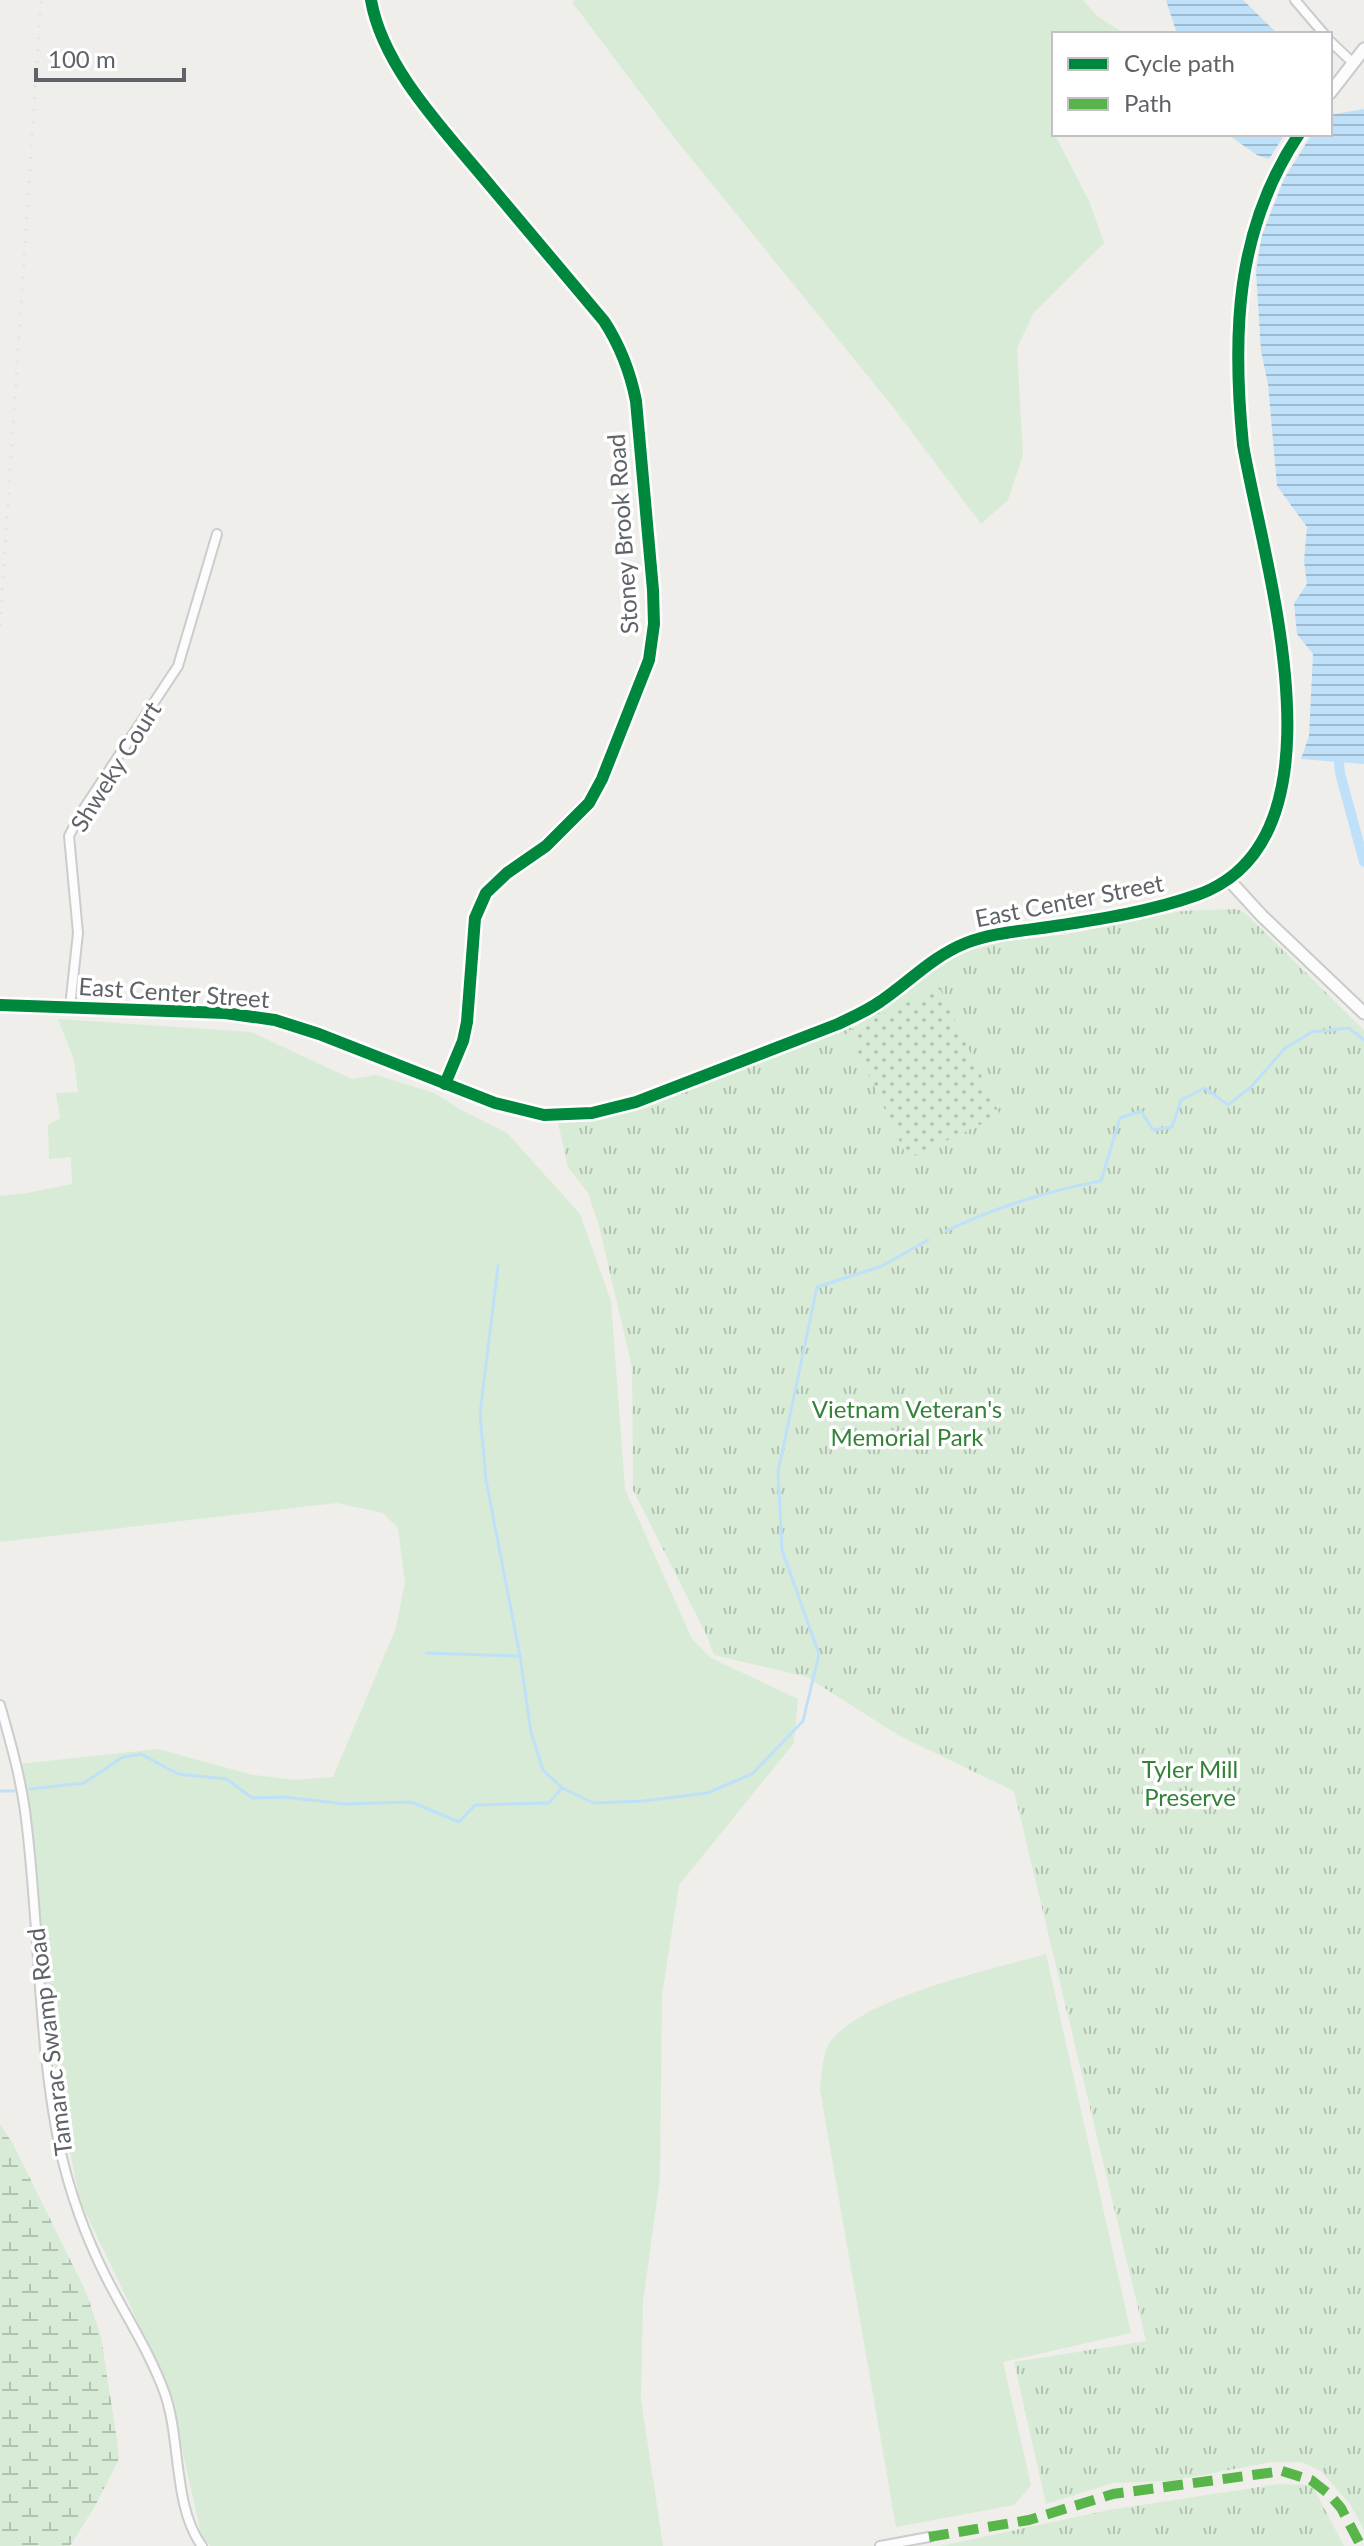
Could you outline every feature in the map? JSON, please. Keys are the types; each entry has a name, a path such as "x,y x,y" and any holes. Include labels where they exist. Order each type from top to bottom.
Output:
{"street":[{"name":"Stoney Brook Road","path":"371,0 374,17 401,74 619,343 636,401 653,590 654,624 649,660 602,779 589,803 546,846 507,873 486,893 475,918 467,1022 463,1041 445,1084"},
{"path":"1295,0 1322,32"},
{"path":"1332,43 1353,63"},
{"path":"1332,90 1364,49"},
{"name":"East Center Street","path":"0,1005 225,1013 275,1020 527,1113 572,1115 612,1109 863,1013 948,951 967,943 992,935 1098,919 1157,906 1195,895 1229,880 1248,863 1262,840 1277,804 1287,755 1286,671 1243,445 1239,409 1239,338 1246,262 1257,214 1276,171 1298,136"},
{"name":"Shweky Court","path":"70,1007 78,933 69,836 178,666 217,534"},
{"path":"1229,880 1262,916 1364,1013"},
{"name":"Tamarac Swamp Road","path":"0,1705 25,1812 46,2053 60,2150 82,2225 105,2276 157,2373 170,2409 184,2499 193,2530 202,2546"},
{"path":"880,2546 929,2537"}],"green space":[{"path":"1083,0 1097,16 1122,32 1052,32 1052,136 1056,136 1089,201 1104,243 1033,314 1017,348 1023,455 1008,500 981,524 893,407 673,136 572,2"},
{"path":"1237,909 1246,914 1364,1030 1364,2529 1350,2504 1321,2471 1301,2462 1272,2462 1170,2481 1113,2483 1046,2504 1014,2362 1146,2341 1014,1791 898,1735 807,1677 714,1655 633,1490 632,1367 599,1226 588,1193 568,1167 558,1123 590,1121 638,1108 855,1026 948,959 973,948 997,942 1069,934 1182,911"},
{"path":"939,987 1000,1115 908,1159 848,1031"},
{"path":"58,1019 251,1032 352,1079 376,1075 434,1093 507,1133 580,1214 611,1301 625,1489 692,1639 711,1658 798,1699 794,1743 679,1885 662,1996 660,2178 643,2302 641,2399 663,2546 210,2546 201,2534 170,2395 80,2201 58,2093 19,1764 158,1749 253,1775 295,1780 333,1777 396,1628 405,1582 398,1528 383,1513 337,1503 0,1542 0,1196 72,1184 71,1157 49,1159 48,1125 60,1118 56,1093 78,1092 74,1060"},
{"path":"1046,1954 1131,2333 1003,2362 1031,2485 1014,2505 896,2527 820,2090 825,2052 830,2042 847,2026 899,1999 962,1977"},
{"path":"0,2124 13,2144 86,2292 101,2337 119,2459 70,2546 0,2546"},
{"path":"1278,2484 1312,2485 1344,2546 940,2546 1109,2510"}],"water":[{"path":"1166,0 1243,0 1276,32 1176,32"},
{"path":"1364,109 1364,764 1301,759 1309,736 1313,654 1297,634 1294,603 1307,584 1304,561 1307,527 1277,486 1268,384 1261,351 1256,271 1262,235 1284,179 1311,136 1332,136 1332,115"},
{"path":"1230,136 1284,136 1269,159 1257,155"}],"waterway":[{"path":"1339,762 1364,862"},
{"path":"946,1231 1022,1201 1101,1181 1120,1118 1141,1111 1153,1130 1172,1127 1181,1100 1205,1088 1228,1105 1251,1087 1285,1048 1312,1032 1349,1028 1364,1040"},
{"path":"30,1789 84,1783 123,1757 141,1754 178,1774 227,1779 252,1798 284,1797 345,1804 411,1802 459,1822 475,1805 549,1803 562,1788 594,1803 643,1801 707,1793 752,1774 803,1721 819,1654 782,1550 778,1472 817,1287 882,1266 928,1240"},
{"path":"498,1266 480,1414 486,1480 520,1656 531,1732 543,1770 561,1787"},
{"path":"427,1653 519,1656"},
{"path":"0,1791 14,1791"}],"railway":[{"path":"0,626 41,0"}],"marked path":[{"path":"929,2537 1029,2520 1113,2494 1282,2471 1311,2480 1329,2494 1341,2508 1361,2546"}],"cycle path":[{"path":"371,0 389,51 420,100 604,321 620,350 636,401 653,590 654,624 649,660 602,779 589,803 546,846 507,873 486,893 475,918 467,1022 463,1041 445,1084"},
{"path":"0,1005 225,1013 275,1020 319,1034 495,1103 544,1115 592,1113 636,1102 838,1024 876,1005 932,962 966,943 999,934 1162,906 1197,895 1245,865 1273,818 1286,759 1286,693 1279,624 1243,445 1239,323 1250,245 1278,170 1298,136"}],"park label":[{"name":"Vietnam Veteran's Memorial Park","path":"907,1422"},
{"name":"Tyler Mill Preserve","path":"1190,1782"}]}
